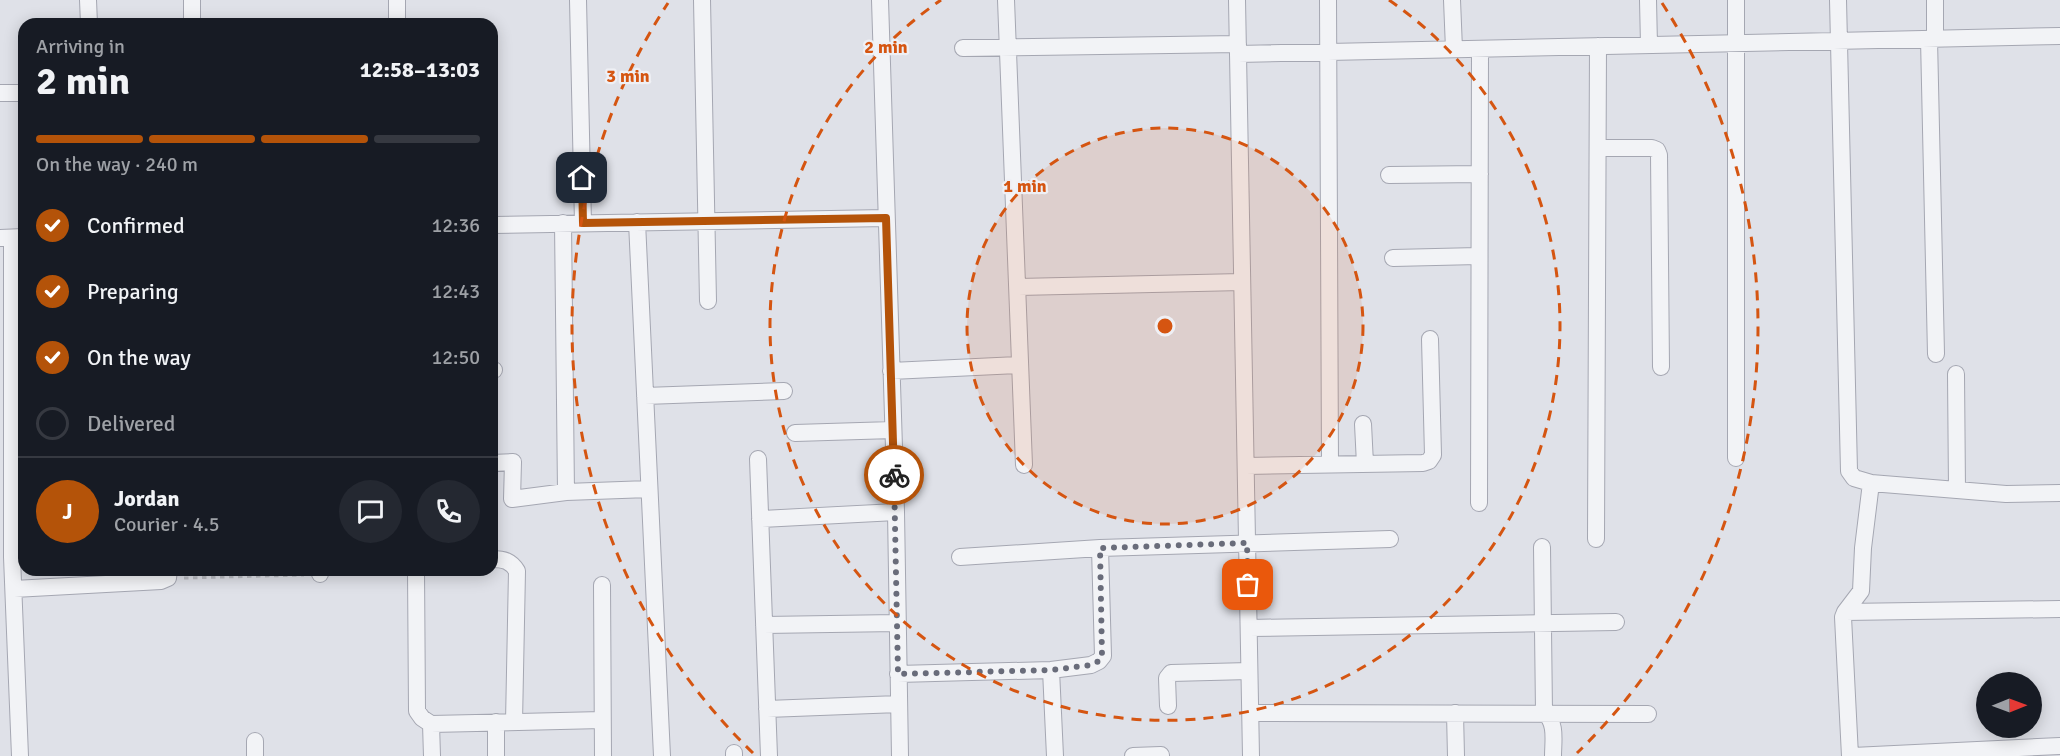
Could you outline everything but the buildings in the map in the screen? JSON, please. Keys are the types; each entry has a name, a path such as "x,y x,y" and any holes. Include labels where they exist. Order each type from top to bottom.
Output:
{"street":[{"path":"88,0 89,18"},
{"path":"192,0 192,18"},
{"path":"397,0 397,18"},
{"path":"579,0 583,223"},
{"path":"702,0 708,302"},
{"path":"880,0 896,512 900,756"},
{"path":"1005,0 1024,465"},
{"path":"1237,0 1251,756"},
{"path":"1328,0 1330,464"},
{"path":"1452,0 1454,50"},
{"path":"1648,0 1649,45"},
{"path":"1736,0 1736,458"},
{"path":"1838,0 1849,471 1854,478 1871,483 2006,494 2060,493"},
{"path":"1935,0 1932,39 1936,354"},
{"path":"963,48 1238,49 1329,52 2060,36"},
{"path":"1596,539 1598,46"},
{"path":"1479,503 1480,49"},
{"path":"0,93 18,93"},
{"path":"1598,148 1652,148 1657,150 1659,155 1661,367"},
{"path":"1389,175 1480,174"},
{"path":"498,225 886,218"},
{"path":"637,222 662,756"},
{"path":"563,223 566,492"},
{"path":"12,238 6,557 14,589 20,756"},
{"path":"1393,258 1478,256"},
{"path":"1018,287 1242,282"},
{"path":"1246,466 1423,463 1429,461 1433,455 1430,339"},
{"path":"891,371 1020,365"},
{"path":"1956,374 1957,490"},
{"path":"645,396 784,391"},
{"path":"1364,424 1365,464"},
{"path":"795,433 893,430"},
{"path":"758,459 769,756"},
{"path":"498,463 513,462 512,499 566,492 649,489"},
{"path":"1871,483 1863,548 1861,591 1845,612 1851,756 1965,753 2060,746"},
{"path":"760,519 896,512"},
{"path":"960,557 1100,548 1390,539"},
{"path":"898,674 1051,670 1091,665 1099,661 1102,656 1100,548"},
{"path":"1542,548 1544,712"},
{"path":"498,559 513,564 517,571 514,722"},
{"path":"14,589 161,581 166,576"},
{"path":"416,576 417,711 422,718 431,724 602,720"},
{"path":"602,585 603,756"},
{"path":"1845,612 2060,609"},
{"path":"764,625 897,622"},
{"path":"1250,628 1616,622"},
{"path":"1051,670 1055,756"},
{"path":"1168,706 1167,678 1170,673 1249,671"},
{"path":"767,709 899,704"},
{"path":"1544,712 1550,717 1552,724 1553,756"},
{"path":"1250,713 1648,714"},
{"path":"1455,713 1456,756"},
{"path":"496,722 496,756"},
{"path":"431,724 432,756"},
{"path":"1133,756 1161,755"}],"way so far":[{"path":"894,475 898,674 1051,670 1091,665 1099,661 1102,656 1100,548 1247,543 1248,585"}],"route":[{"path":"582,178 583,223 886,218 894,475"}]}
